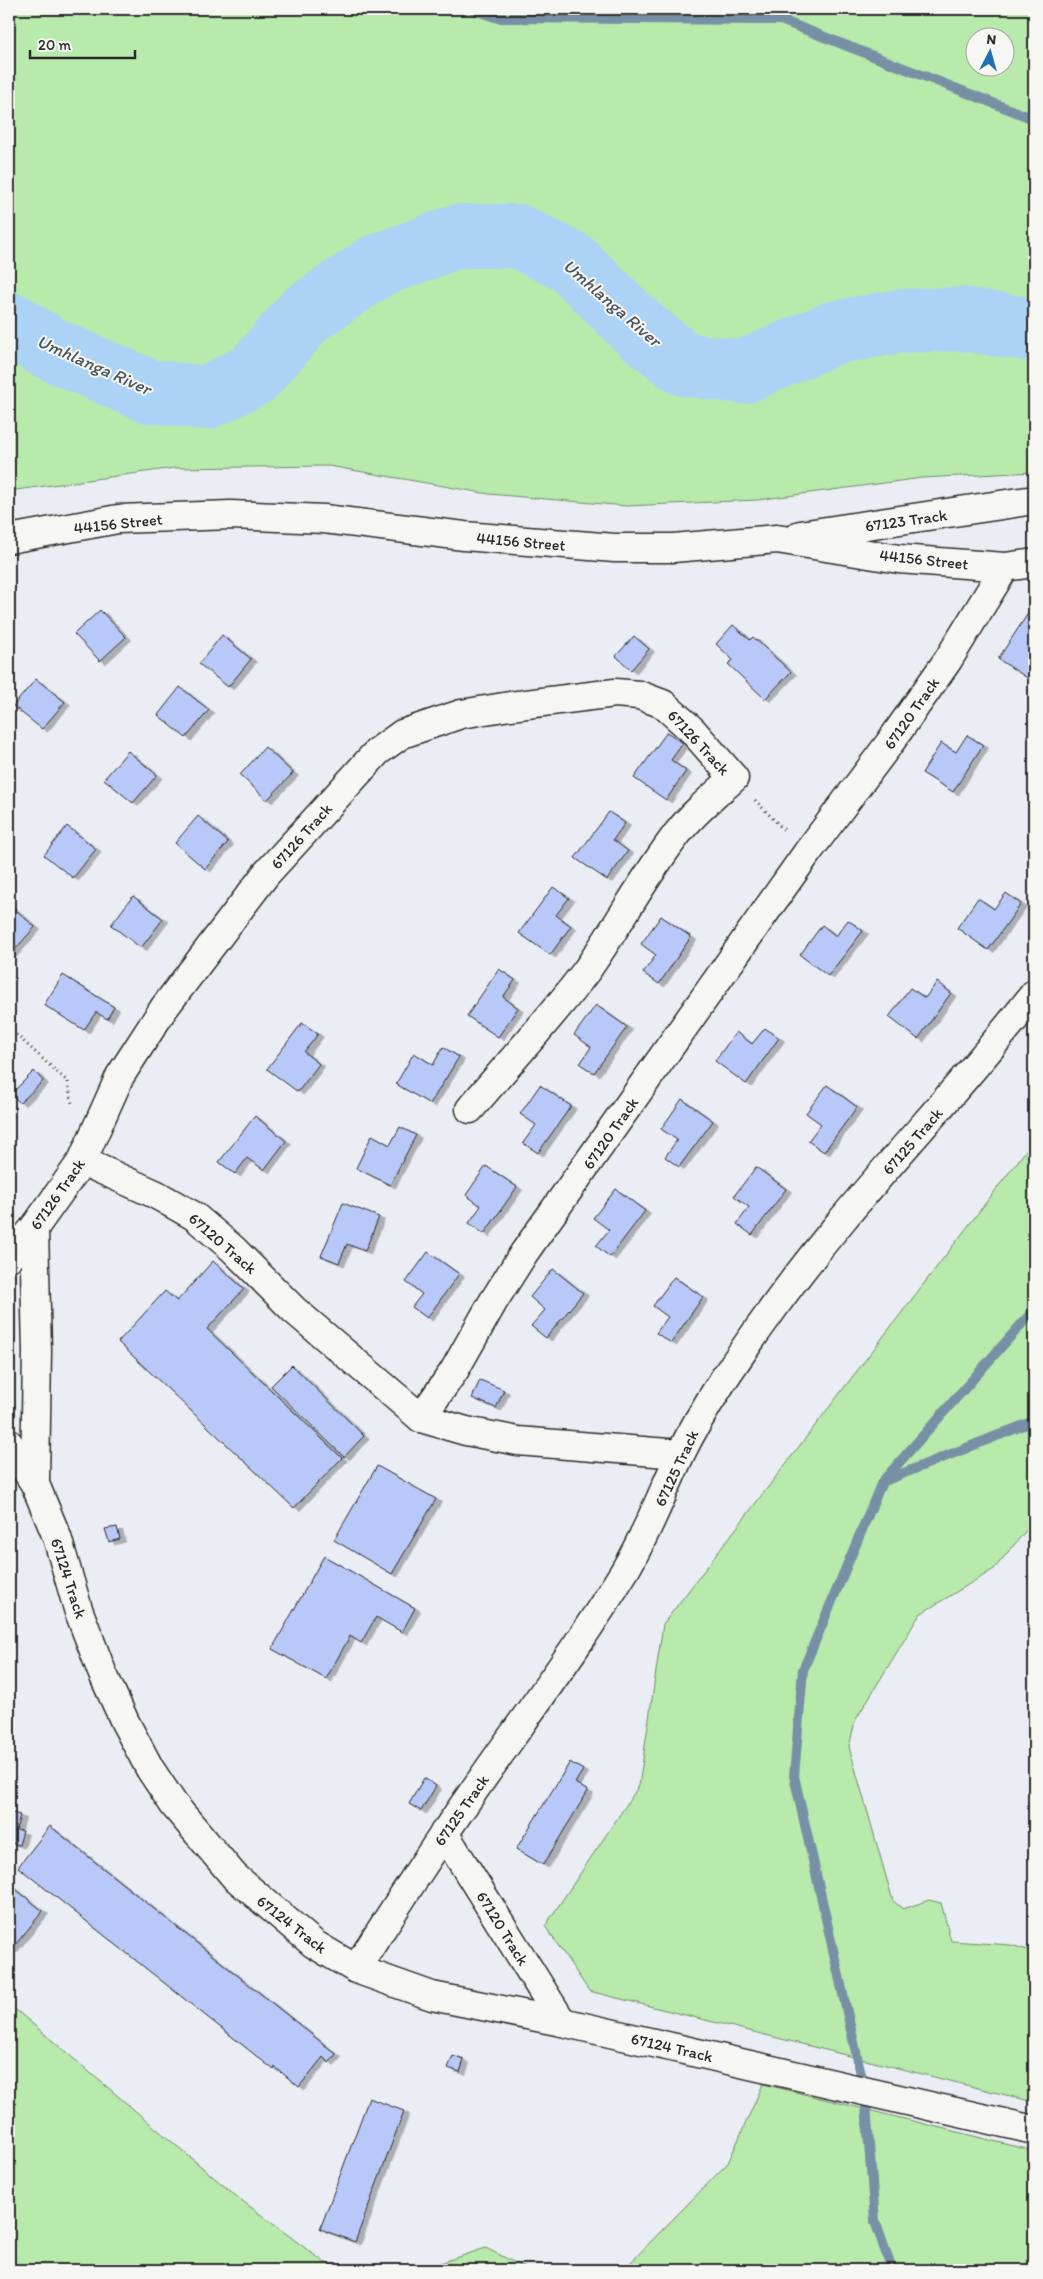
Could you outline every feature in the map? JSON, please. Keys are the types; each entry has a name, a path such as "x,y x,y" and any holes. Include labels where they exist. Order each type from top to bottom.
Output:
{"street":[{"name":"67123 Track","path":"777,539 1034,500"},
{"name":"44156 Street","path":"9,539 118,519 231,515 324,519 464,536 615,548 673,548 777,539 899,558 1005,567 1034,563"},
{"name":"67120 Track","path":"421,1418 454,1370 524,1253 807,853 889,744 948,660 1005,567"},
{"name":"67126 Track","path":"9,1257 34,1228 82,1161 120,1076 164,1008 266,874 377,752 402,734 461,714 615,693 639,694 663,704 692,730 734,778"},
{"path":"470,1109 547,1020 587,969 652,867 678,832 734,778"},
{"name":"67125 Track","path":"356,1969 444,1834 579,1643 625,1571 647,1531 680,1454 700,1418 773,1309 863,1197 1001,1037 1034,994"},
{"name":"67120 Track","path":"82,1161 155,1194 194,1216 239,1255 294,1310 421,1418 466,1431 518,1441 680,1454"},
{"name":"67124 Track","path":"34,1228 37,1351 35,1484 57,1537 78,1610 102,1672 150,1769 174,1805 234,1876 314,1944 356,1969 432,1996 562,2022 1034,2130"},
{"path":"9,1444 35,1484"},
{"name":"67120 Track","path":"444,1834 562,2022"}],"path":[{"path":"734,778 807,853"},
{"path":"9,1028 68,1082 72,1108"}],"green space":[{"path":"9,9 1034,9 1034,472 922,478 757,500 626,506 489,494 329,466 174,468 9,491"},
{"path":"1034,1140 1034,1521 994,1569 920,1614 855,1721 849,1747 893,1901 903,1909 929,1900 941,1903 951,1941 1011,1945 1034,1952 1034,2102 589,1991 545,1926 639,1786 663,1624"},
{"path":"9,2004 236,2196 325,2263 359,2270 9,2270"},
{"path":"763,2084 1034,2151 1034,2270 623,2270 728,2163"},
{"path":"486,2248 529,2270 419,2270"}],"building":[{"path":"100,610 126,637 100,661 74,634"},
{"path":"1029,612 1034,615 1034,670 1029,679 998,659"},
{"path":"733,625 750,640 753,637 791,672 765,699 728,664 733,660 716,644"},
{"path":"222,635 251,659 228,687 199,664"},
{"path":"634,636 649,649 631,670 616,656"},
{"path":"36,679 65,702 42,729 13,706"},
{"path":"180,687 209,710 186,738 158,715"},
{"path":"667,732 683,743 671,760 686,771 666,800 634,778"},
{"path":"967,735 983,745 953,792 922,773 941,743 956,752"},
{"path":"265,747 293,773 267,800 240,775"},
{"path":"128,751 157,775 133,803 104,779"},
{"path":"609,812 625,823 613,840 628,851 607,880 575,858"},
{"path":"198,816 228,842 205,869 175,843"},
{"path":"67,826 96,849 73,878 44,855"},
{"path":"1034,826 1034,836 1029,833"},
{"path":"553,887 569,898 556,915 571,926 550,955 519,933"},
{"path":"1006,893 1021,904 988,950 957,928 978,898 994,909"},
{"path":"133,896 163,919 141,948 111,925"},
{"path":"9,904 35,927 10,955 9,954"},
{"path":"661,916 691,937 659,984 643,973 656,955 641,944"},
{"path":"848,920 863,931 828,976 800,955 822,925 836,936"},
{"path":"499,969 515,980 503,997 518,1008 498,1037 467,1016"},
{"path":"63,975 114,1007 107,1019 96,1012 84,1030 44,1005"},
{"path":"937,982 951,993 918,1039 889,1017 910,988 925,998"},
{"path":"596,1005 627,1027 594,1073 580,1064 591,1047 574,1035"},
{"path":"302,1023 318,1034 304,1052 319,1064 298,1092 267,1069"},
{"path":"765,1028 779,1038 746,1084 715,1061 736,1032 752,1044"},
{"path":"443,1047 459,1057 430,1104 396,1084 414,1053 433,1065"},
{"path":"34,1071 43,1081 20,1103 11,1094"},
{"path":"540,1085 571,1106 538,1153 523,1143 536,1125 520,1114"},
{"path":"827,1085 857,1107 824,1152 808,1141 821,1124 806,1113"},
{"path":"682,1099 713,1121 679,1167 665,1157 677,1140 661,1129"},
{"path":"255,1116 286,1141 264,1170 247,1158 235,1174 219,1162"},
{"path":"400,1127 416,1135 390,1185 356,1168 372,1135 390,1145"},
{"path":"486,1166 517,1187 484,1234 469,1223 481,1206 466,1195"},
{"path":"756,1167 786,1189 752,1235 737,1224 749,1207 734,1196"},
{"path":"616,1189 645,1211 610,1257 596,1246 609,1230 593,1218"},
{"path":"343,1203 379,1217 365,1251 347,1244 339,1263 321,1256"},
{"path":"428,1252 459,1274 427,1318 412,1307 422,1294 406,1282"},
{"path":"213,1261 244,1289 207,1329 342,1458 294,1508 118,1342 165,1291 177,1301"},
{"path":"553,1269 583,1293 546,1338 531,1326 545,1310 530,1297"},
{"path":"674,1277 703,1297 671,1343 656,1333 668,1317 653,1306"},
{"path":"292,1365 364,1436 344,1457 271,1386"},
{"path":"480,1380 504,1390 496,1408 472,1398"},
{"path":"377,1466 436,1499 392,1574 334,1540"},
{"path":"117,1527 120,1539 109,1542 105,1529"},
{"path":"324,1556 415,1608 402,1632 376,1617 361,1643 350,1636 326,1679 272,1649"},
{"path":"570,1762 583,1770 575,1783 588,1791 543,1865 516,1849"},
{"path":"424,1778 436,1786 421,1811 409,1804"},
{"path":"9,1812 20,1815 16,1830 23,1831 19,1845 9,1842"},
{"path":"50,1826 336,2054 329,2063 323,2057 299,2087 275,2067 274,2070 18,1867"},
{"path":"9,1884 43,1911 11,1950 9,1948"},
{"path":"453,2056 464,2060 460,2072 448,2068"},
{"path":"369,2098 404,2111 355,2242 320,2229"}],"waterway":[{"path":"471,9 498,18 781,20 1034,119"},
{"name":"Umhlanga River","path":"9,323 49,348 148,391 206,398 254,374 306,314 377,266 458,236 518,236 572,263 638,328 684,364 743,372 833,333 901,321 961,319 1034,330"},
{"path":"892,2270 875,2221 865,2092 794,1776 803,1670 882,1482 1034,1310"},
{"path":"884,1481 1034,1421"}]}
